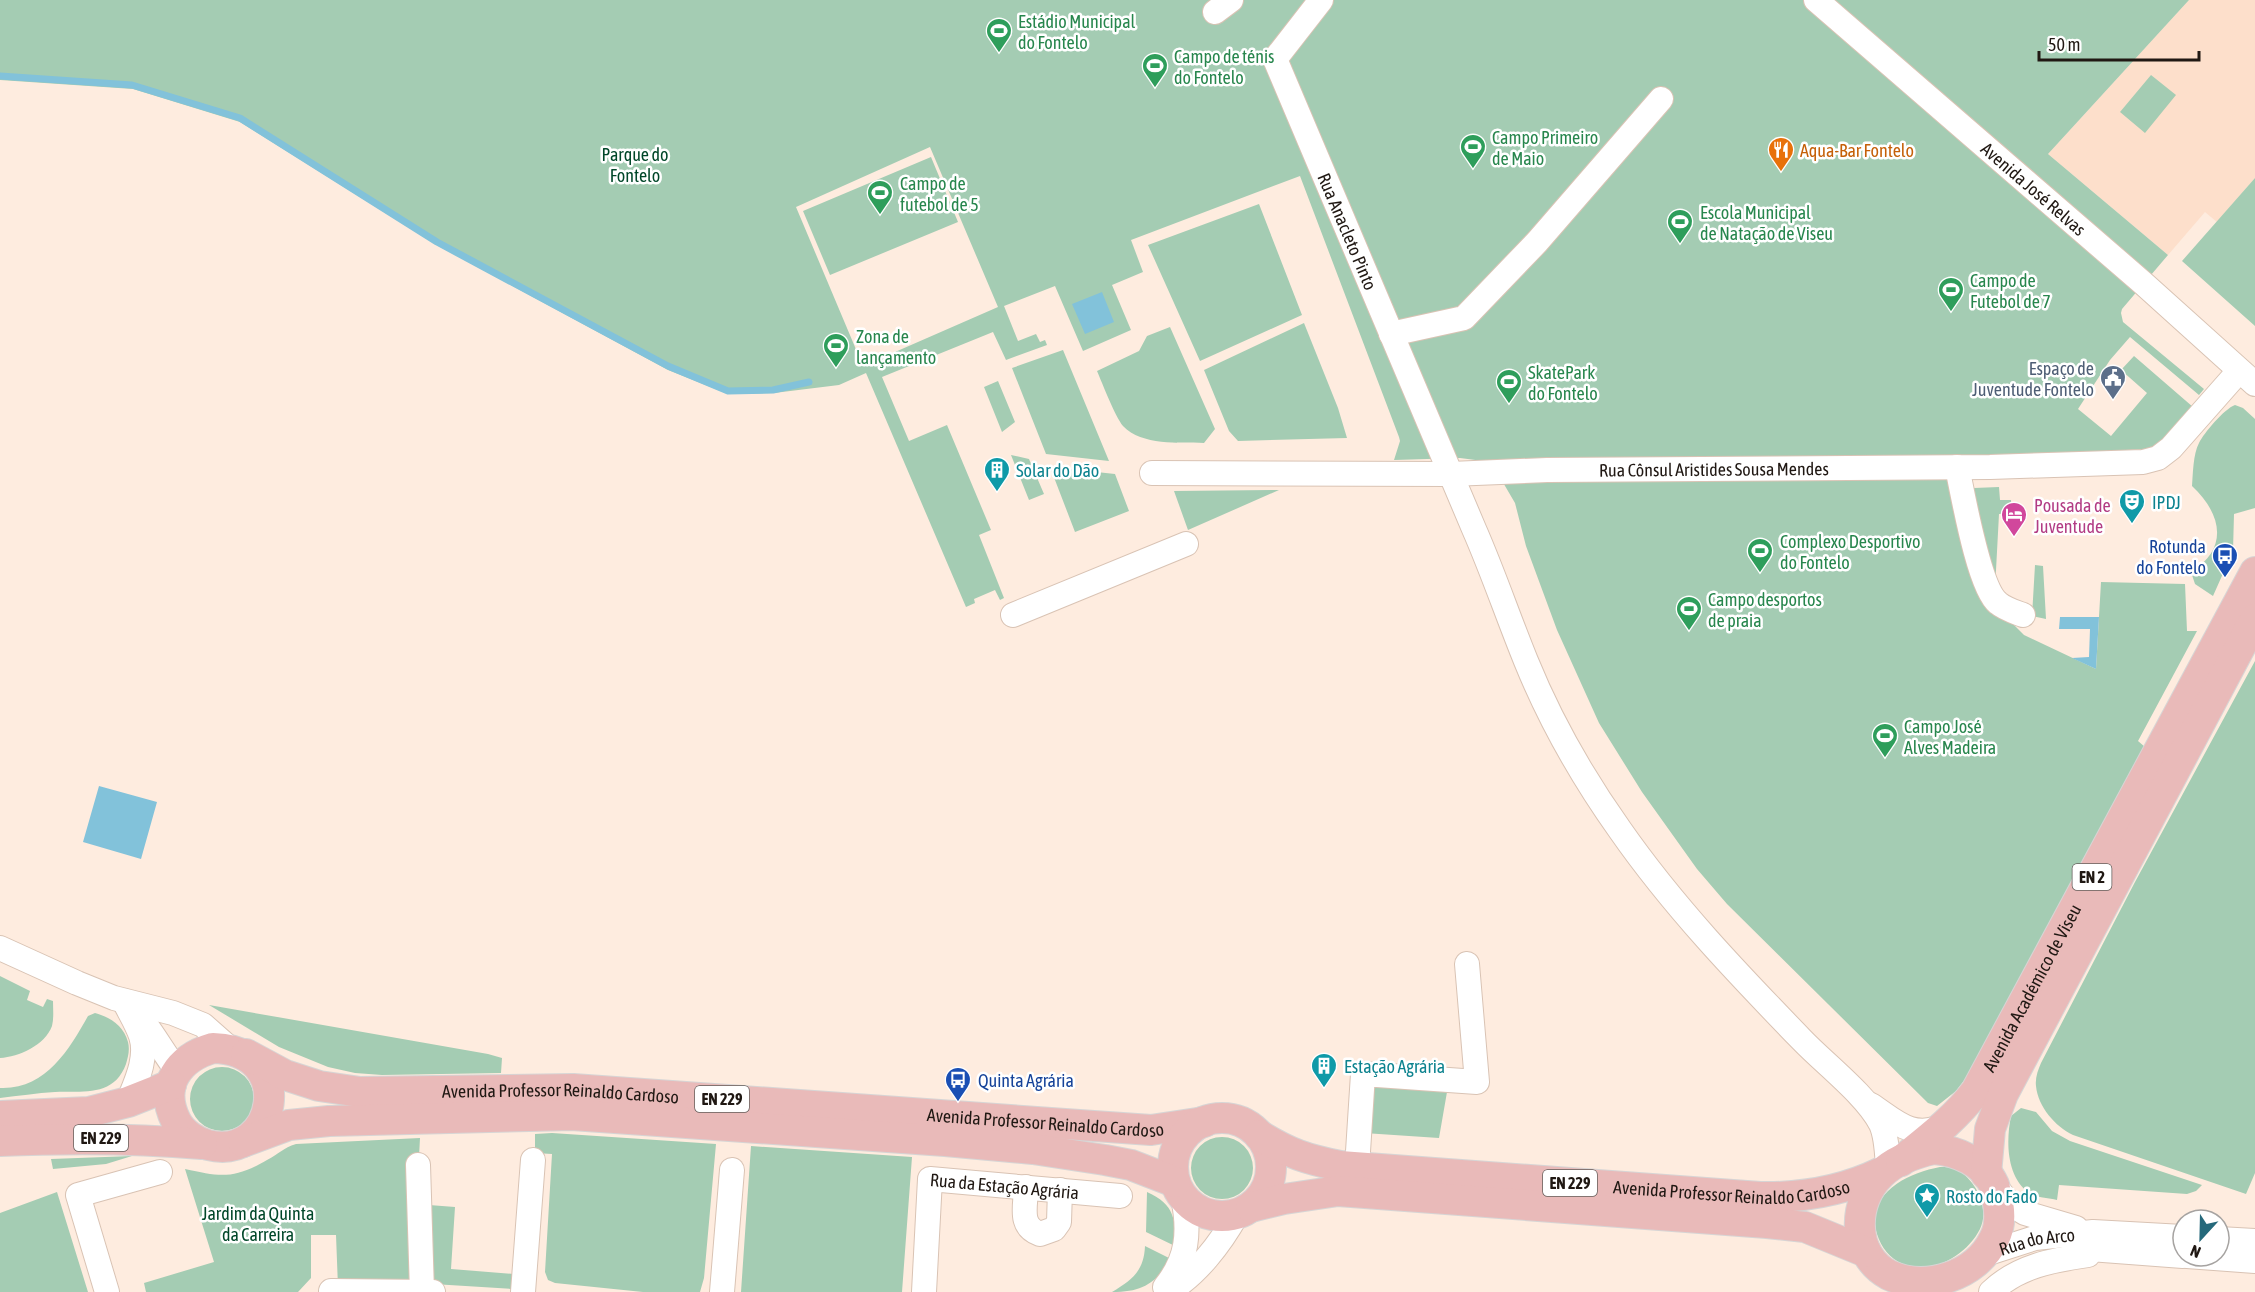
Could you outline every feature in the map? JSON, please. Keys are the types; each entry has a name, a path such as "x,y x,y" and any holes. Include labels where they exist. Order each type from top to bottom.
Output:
{"main road":[{"name":"Avenida Académico de Viseu","path":"1890,1167 1924,1131 1963,1108 1983,1080 2255,572"},
{"name":"Avenida Académico de Viseu","path":"1990,1179 1989,1129 2004,1090 2255,619"},
{"name":"EN 229","path":"0,1116 89,1112 128,1102 174,1077 197,1053 213,1047 237,1051"},
{"path":"237,1051 257,1064 266,1076 270,1091 269,1106 264,1120 243,1142"},
{"name":"Avenida Professor Reinaldo Cardoso","path":"237,1051 285,1075 320,1086 360,1092 573,1089 1151,1130 1204,1122"},
{"path":"174,1077 171,1108 177,1123 188,1136 202,1144"},
{"name":"Avenida Professor Reinaldo Cardoso","path":"243,1142 289,1125 329,1120 572,1115 1033,1149 1131,1165 1179,1189"},
{"name":"EN 229","path":"1204,1122 1217,1119 1238,1121 1260,1136"},
{"path":"1179,1189 1173,1163 1179,1145 1190,1131 1204,1122"},
{"path":"1244,1211 1265,1192 1272,1170 1267,1147 1260,1136"},
{"name":"Avenida Professor Reinaldo Cardoso","path":"1260,1136 1285,1151 1307,1159 1340,1166 1780,1197 1834,1191 1851,1186 1890,1167"},
{"name":"EN 229","path":"0,1141 142,1138 216,1147 243,1142"},
{"path":"1890,1167 1920,1152 1934,1149 1948,1150 1976,1163 1990,1179"},
{"name":"EN 2","path":"1883,1292 1862,1241 1859,1215 1868,1190 1890,1167"},
{"name":"EN 2","path":"1950,1292 1994,1239 1998,1229 1999,1207 1990,1179"},
{"name":"EN 229","path":"1179,1189 1195,1208 1210,1215 1227,1216 1244,1211"},
{"name":"Avenida Professor Reinaldo Cardoso","path":"1244,1211 1284,1199 1338,1191 1805,1227 1870,1258"},
{"name":"EN 2","path":"1870,1258 1892,1277 1916,1282 1947,1280 1977,1260"}],"street":[{"name":"Rua Anacleto Pinto","path":"1321,0 1275,58 1482,548 1526,662 1545,704 1579,766 1649,872 1678,908 1804,1042 1862,1099"},
{"name":"Avenida José Relvas","path":"1816,0 2144,284 2251,380"},
{"path":"1391,334 1464,318 1537,242 1661,99"},
{"name":"Rua Cônsul Aristides Sousa Mendes","path":"1152,472 1451,474 2143,462 2158,458 2251,380"},
{"path":"1957,467 1986,584 1998,604 2023,615"},
{"path":"1014,615 1186,544"},
{"path":"0,948 77,983 124,1001 173,1013 203,1025 237,1051"},
{"path":"1357,1167 1363,1074 1477,1082 1467,964"},
{"path":"124,1001 160,1042 174,1077"},
{"path":"124,1001 141,1036 143,1046 142,1060 128,1102"},
{"path":"1862,1099 1924,1131 1962,1155"},
{"path":"1862,1099 1881,1123 1890,1167"},
{"path":"523,1292 533,1160"},
{"path":"418,1165 422,1292"},
{"path":"722,1292 732,1170"},
{"path":"106,1292 78,1195 160,1172"},
{"name":"Rua da Estação Agrária","path":"924,1292 930,1179 1120,1196"},
{"name":"Rua do Arco","path":"1990,1179 2010,1204 2025,1213 2093,1232"},
{"path":"1026,1187 1025,1222 1029,1228 1040,1234 1054,1229 1059,1222 1060,1190"},
{"path":"1161,1292 1182,1257 1188,1238 1187,1217 1179,1189"},
{"path":"1167,1292 1175,1288 1193,1271 1244,1211"},
{"name":"Rua do Arco","path":"1977,1260 2035,1238 2093,1232 2171,1236"},
{"path":"2231,1240 2255,1241"},
{"path":"1991,1292 2018,1273 2052,1260 2088,1255 2090,1249 2171,1255"},
{"path":"2231,1259 2255,1261"},
{"path":"331,1291 433,1292"}],"shaded area":[{"path":"2189,0 2255,0 2255,178 2217,222 2205,212 2168,255 2048,154"}],"green space":[{"name":"Complexo Desportivo do Fontelo","path":"0,0 2189,0 2048,154 2168,255 2122,309 2123,322 2204,389 2199,395 2130,337 2110,360 2078,409 2111,436 2147,393 2121,370 2134,356 2193,407 2162,442 2149,449 1965,457 1990,601 2024,635 2096,669 2101,582 2185,584 2187,631 2197,631 2138,741 2145,747 1975,1066 1956,1091 1937,1106 1928,1103 1727,904 1697,869 1642,792 1599,723 1557,630 1526,546 1515,503 1491,462 1460,458 1394,460 1400,441 1399,437 1300,176 1131,240 1143,272 1112,285 1131,330 1083,351 1055,286 1004,306 1018,341 1036,334 1040,342 1045,340 1047,345 1006,360 993,332 882,377 909,441 947,425 991,530 979,535 1004,598 1000,600 995,590 974,599 975,603 966,607 866,373 839,385 774,393 728,394 668,370 435,244 240,122 133,89 0,80","holes":["930,147 998,307 863,366 796,207"]},
{"path":"2151,75 2176,95 2145,133 2120,112"},
{"name":"Campo de futebol de 5","path":"931,157 958,222 830,275 803,211"},
{"path":"2255,178 2255,326 2182,261"},
{"path":"1259,204 1302,315 1200,361 1148,245"},
{"path":"1304,323 1338,408 1347,438 1238,441 1229,431 1204,370"},
{"path":"1170,327 1215,429 1204,443 1161,442 1140,437 1131,432 1123,426 1116,415 1097,371 1139,351 1147,336"},
{"path":"1063,350 1109,461 1046,454 1012,368"},
{"path":"998,381 1015,422 1002,432 984,387"},
{"path":"2235,405 2243,408 2255,419 2255,508 2234,514 2233,551 2213,596 2195,584 2191,572 2212,552 2217,530 2210,507 2192,486 2194,464 2197,448 2205,433 2220,416"},
{"path":"1011,455 1029,459 1044,494 1029,500"},
{"path":"1050,467 1115,474 1129,511 1075,532"},
{"path":"1999,487 2000,500 2011,500 2012,514 1999,514 1995,589 1981,546 1974,488"},
{"path":"1279,490 1188,530 1174,491"},
{"path":"2035,565 2043,566 2046,619 2032,616"},
{"path":"2255,661 2255,1173 2246,1194 2073,1135 2048,1115 2037,1094 2036,1083 2041,1063 2135,882"},
{"path":"0,976 30,991 27,1000 43,1007 47,999 53,1001 53,1014 52,1026 44,1039 30,1049 0,1058"},
{"path":"209,1005 488,1054 502,1058 501,1073 382,1075 355,1073 328,1067 279,1047"},
{"path":"95,1013 116,1023 128,1042 129,1051 126,1064 121,1075 114,1082 96,1090 48,1092 0,1098 0,1088 16,1087 30,1082 54,1066 73,1042 88,1016"},
{"path":"222,1067 240,1072 245,1076 249,1081 254,1099 249,1117 245,1122 240,1126 222,1131 204,1126 199,1122 195,1117 190,1099 195,1081 199,1076 204,1072"},
{"path":"1369,1086 1447,1092 1439,1138 1364,1133"},
{"path":"2021,1108 2036,1112 2052,1131 2070,1141 2202,1185 2196,1191 2187,1194 2059,1185 2057,1200 2032,1195 2021,1186 2016,1177 2008,1147 2011,1116"},
{"path":"552,1133 716,1144 704,1278 700,1292 643,1292 555,1283 548,1280 545,1272 552,1154 535,1153 535,1134"},
{"path":"1222,1137 1239,1142 1244,1146 1248,1151 1253,1168 1248,1185 1244,1190 1239,1194 1222,1199 1205,1194 1200,1190 1196,1185 1191,1168 1196,1151 1200,1146 1205,1142"},
{"name":"Jardim da Quinta da Carreira","path":"420,1138 412,1287 338,1287 336,1235 311,1235 311,1278 298,1292 146,1292 144,1283 214,1262 185,1169 227,1175 245,1171 296,1144"},
{"path":"751,1146 912,1157 902,1292 741,1292"},
{"path":"132,1156 106,1164 53,1169 51,1159"},
{"path":"1940,1167 1958,1170 1976,1188 1983,1212 1980,1229 1967,1247 1948,1261 1925,1267 1914,1267 1898,1262 1884,1248 1877,1234 1875,1220 1877,1208 1883,1197 1902,1180"},
{"path":"57,1192 88,1292 0,1292 0,1213"},
{"path":"1147,1192 1164,1202 1172,1214 1177,1247 1146,1232"},
{"path":"429,1205 455,1207 451,1269 514,1274 512,1289 433,1284"},
{"path":"1145,1246 1173,1260 1147,1285 1123,1292 1112,1292 1136,1274 1142,1262"}],"water":[{"path":"1102,292 1114,322 1085,334 1072,304"},
{"path":"2060,617 2099,617 2096,669 2072,658 2089,657 2090,629 2059,629"},
{"path":"99,786 157,802 141,859 83,842"}],"waterway":[{"path":"0,76 132,85 240,118 437,242 668,366 728,391 773,390 809,382"}],"place":[{"name":"Estádio Municipal do Fontelo","path":"999,54"},
{"name":"Campo de ténis do Fontelo","path":"1155,89"},
{"name":"Campo Primeiro de Maio","path":"1473,170"},
{"name":"Aqua-Bar Fontelo","path":"1781,173"},
{"name":"Campo de futebol de 5","path":"880,216"},
{"name":"Escola Municipal de Natação de Viseu","path":"1680,245"},
{"name":"Campo de Futebol de 7","path":"1951,313"},
{"name":"Zona de lançamento","path":"836,369"},
{"name":"Espaço de Juventude Fontelo","path":"2113,401"},
{"name":"SkatePark do Fontelo","path":"1509,405"},
{"name":"Solar do Dão","path":"997,493"},
{"name":"IPDJ","path":"2132,525"},
{"name":"Pousada de Juventude","path":"2014,538"},
{"name":"Complexo Desportivo do Fontelo","path":"1760,574"},
{"name":"Rotunda do Fontelo","path":"2225,579"},
{"name":"Campo desportos de praia","path":"1689,632"},
{"name":"Campo José Alves Madeira","path":"1885,759"},
{"name":"Estação Agrária","path":"1324,1089"},
{"name":"Quinta Agrária","path":"958,1103"},
{"name":"Rosto do Fado","path":"1927,1219"}],"park label":[{"name":"Parque do Fontelo","path":"635,164"}]}
